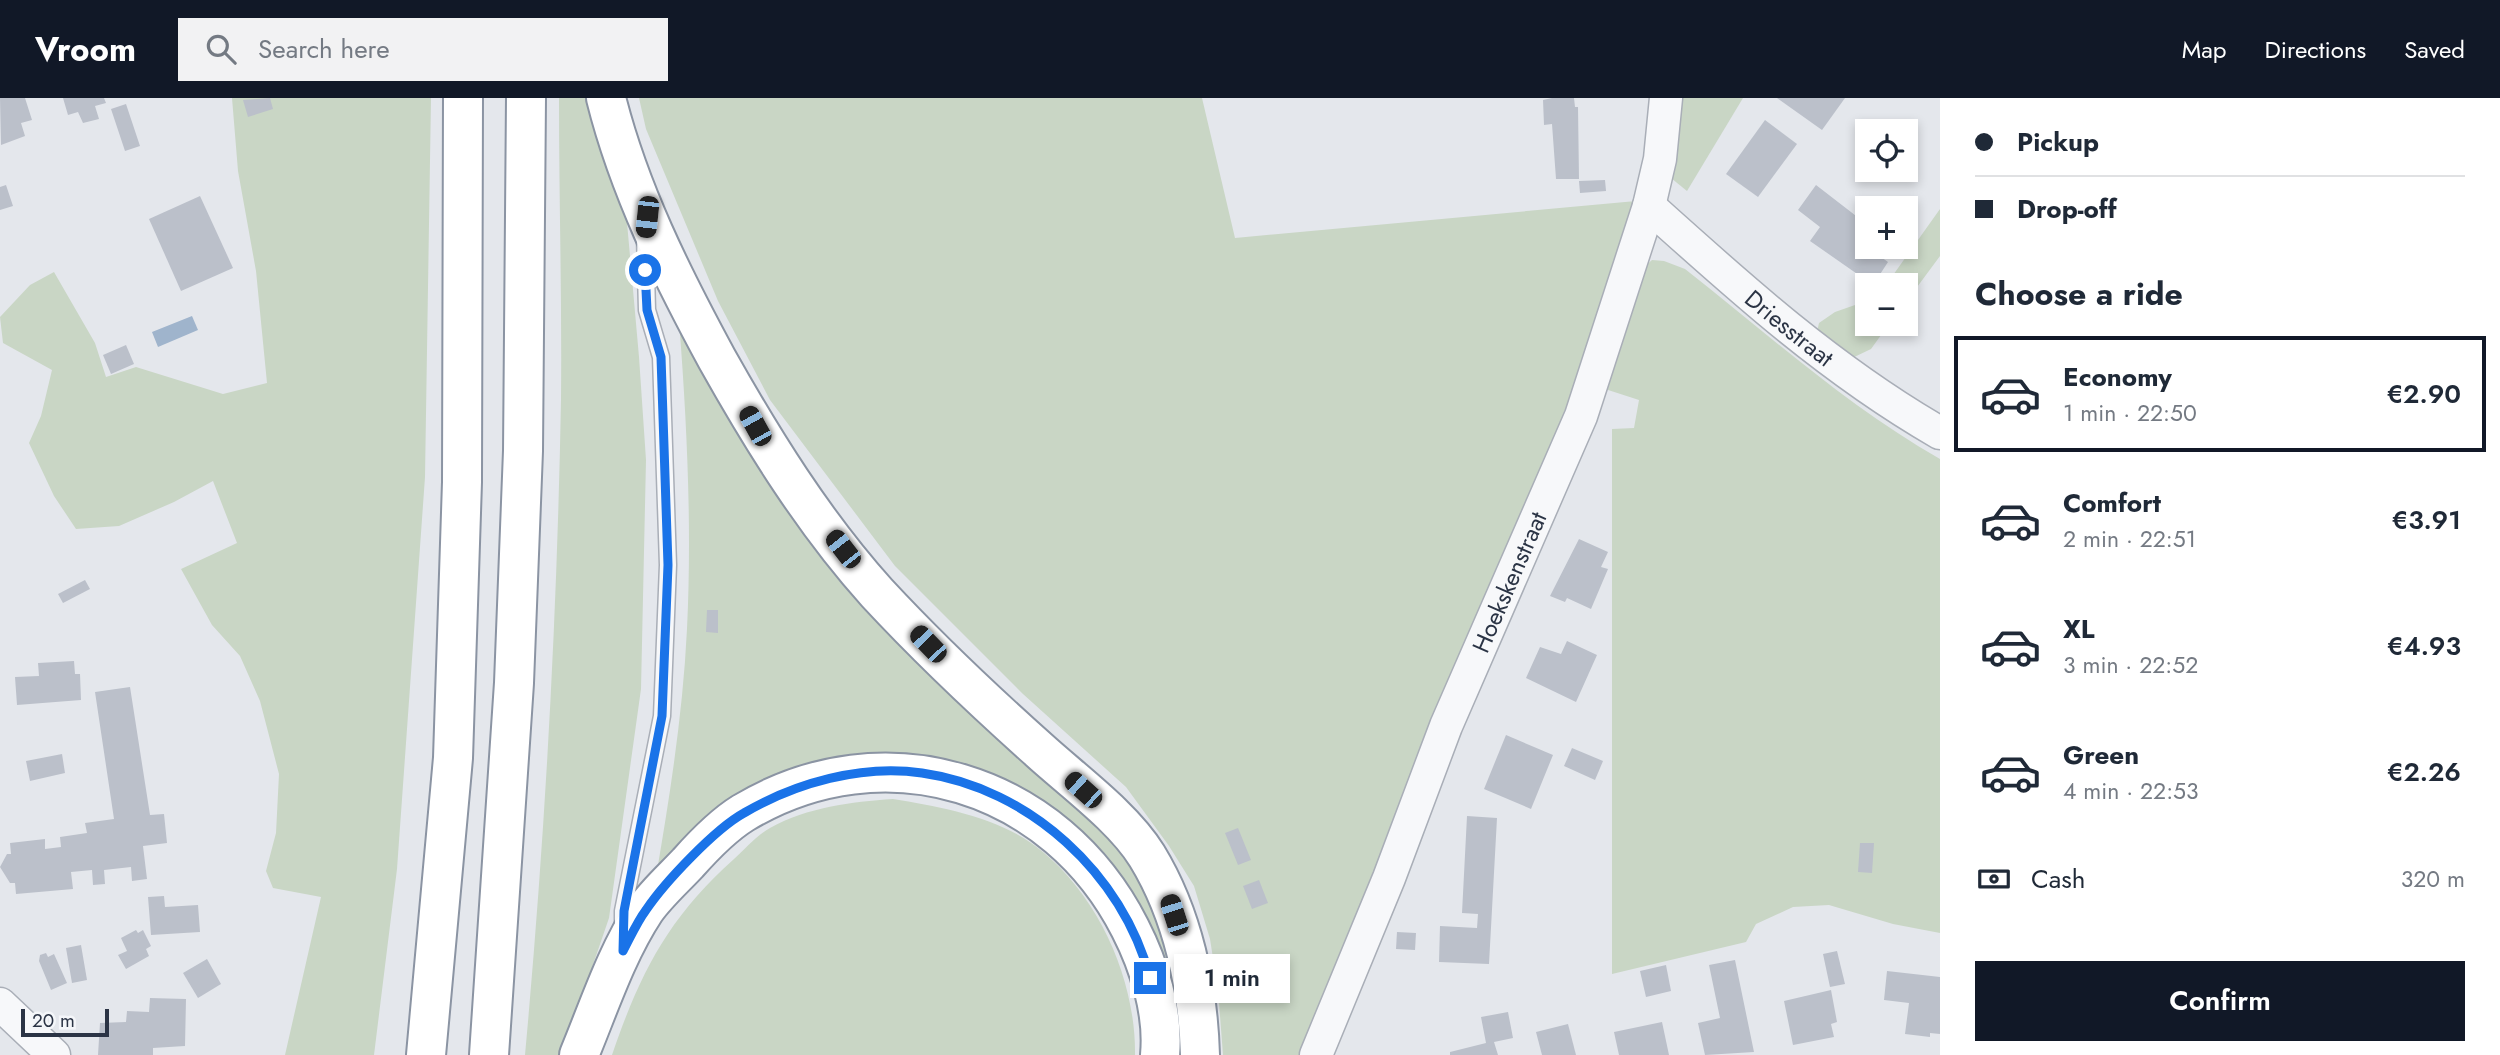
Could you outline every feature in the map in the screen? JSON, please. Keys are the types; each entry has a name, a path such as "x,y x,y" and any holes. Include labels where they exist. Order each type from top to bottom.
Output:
{"highway":[{"path":"426,1055 453,758 461,482 463,98"},
{"path":"489,1055 514,683 523,451 526,98"},
{"path":"606,98 647,217 687,304 755,426 818,518 876,592 980,697 1104,808 1145,853 1167,893 1189,960 1199,1022 1200,1055"},
{"path":"579,1055 623,951 646,909 709,841 742,814 791,790 828,778 886,772 922,773 980,789 1034,816 1079,852 1117,903 1144,955 1156,1001 1160,1055"}],"street":[{"name":"Hoekskenstraat","path":"1317,1055 1389,878 1446,726 1581,416 1649,206 1660,159 1666,98"},
{"name":"Driesstraat","path":"1649,206 1803,342 1845,373 1940,433"},
{"path":"0,1004 54,1055"}],"lane":[{"path":"623,951 624,911 662,716 668,565 661,357 647,310 643,250 647,217"}],"green space":[{"path":"232,98 431,98 425,477 397,869 374,1055 285,1055 321,897 273,888 266,871 276,833 279,774 260,701 240,656 212,625 181,569 237,543 213,481 174,502 119,526 76,529 54,496 29,443 41,416 52,370 3,343 0,317 30,285 54,272 95,343 106,377 136,367 223,394 267,383 256,271 238,171"},
{"path":"559,98 595,98 625,200 646,460 641,689 609,918 562,1055 525,1055 544,810 556,564 561,400"},
{"path":"639,98 1202,98 1235,238 1636,201 1573,401 1302,1055 1223,1055 1218,990 1210,939 1194,886 1126,787 1023,694 895,566 770,400 718,301 646,129"},
{"path":"1681,98 1743,98 1687,191 1671,178"},
{"path":"1940,209 1940,256 1918,286 1918,273 1895,273 1904,259 1918,259 1918,240"},
{"path":"1652,260 1664,261 1685,269 1841,393 1940,459 1940,933 1893,924 1829,905 1793,907 1756,924 1746,942 1612,974 1612,429 1634,428 1639,400 1605,389 1642,269"},
{"path":"1855,305 1855,336 1880,336 1871,349 1848,360 1816,336 1819,323 1835,312"},
{"path":"679,321 724,403 1118,844 1151,896 1170,944 1186,1055 1174,1055 1138,906 1107,856 1068,819 1032,795 873,758 656,877 675,753 687,629 688,475"},
{"path":"893,799 952,810 1010,830 1043,852 1063,871 1082,893 1111,943 1129,999 1135,1055 612,1055 634,998 659,948 674,925 711,881 751,842 784,821 815,810"}],"water":[{"path":"192,316 198,330 158,347 152,332"}],"building":[{"path":"0,98 25,98 32,120 21,123 25,136 1,145"},
{"path":"63,98 104,98 106,103 95,106 99,119 83,123 78,112 68,115"},
{"path":"270,98 273,109 248,117 243,100"},
{"path":"1574,98 1575,107 1578,107 1579,179 1556,179 1552,124 1544,125 1543,100"},
{"path":"1777,98 1845,98 1822,130"},
{"path":"126,104 140,146 125,151 111,109"},
{"path":"1765,120 1797,144 1758,197 1726,174"},
{"path":"1605,180 1606,191 1580,193 1579,181"},
{"path":"6,185 13,206 0,210 0,187"},
{"path":"1816,185 1855,215 1855,259 1884,259 1888,262 1881,273 1856,273 1810,241 1820,227 1798,210"},
{"path":"200,196 233,268 181,291 149,219"},
{"path":"126,345 134,364 111,374 103,355"},
{"path":"1579,539 1608,552 1601,567 1608,569 1591,609 1567,598 1565,602 1550,596"},
{"path":"85,580 90,589 63,603 58,594"},
{"path":"707,610 718,610 718,633 706,632"},
{"path":"1567,641 1597,655 1576,702 1526,678 1540,647 1561,654"},
{"path":"74,661 75,674 80,674 81,700 17,705 15,677 39,676 38,663"},
{"path":"130,687 150,815 164,814 167,843 143,846 147,879 132,881 131,867 104,870 105,884 93,885 92,870 71,872 73,889 16,894 15,883 10,883 0,867 7,854 11,854 10,843 45,839 45,849 61,847 60,837 87,833 85,823 114,819 95,692"},
{"path":"1506,735 1553,755 1531,809 1484,789"},
{"path":"1572,748 1603,761 1595,780 1564,766"},
{"path":"62,754 65,773 30,781 26,761"},
{"path":"1467,816 1497,818 1489,964 1439,962 1440,926 1477,928 1478,914 1462,913"},
{"path":"1238,828 1251,860 1238,865 1225,833"},
{"path":"1860,843 1874,843 1872,873 1858,872"},
{"path":"1259,880 1268,903 1252,909 1243,886"},
{"path":"164,896 165,907 198,905 200,932 151,935 148,897"},
{"path":"136,930 138,933 143,930 151,946 146,949 149,956 126,969 118,955 127,951 121,938"},
{"path":"1397,932 1416,933 1415,950 1396,949"},
{"path":"81,945 87,980 72,983 66,948"},
{"path":"1837,951 1845,984 1830,987 1823,954"},
{"path":"46,953 48,957 54,954 67,983 51,990 39,961 40,955"},
{"path":"207,959 221,984 198,998 183,973"},
{"path":"1735,960 1754,1052 1705,1055 1698,1023 1720,1018 1709,965"},
{"path":"1666,965 1671,991 1646,997 1640,971"},
{"path":"1887,971 1940,977 1940,1034 1930,1033 1930,1037 1905,1034 1909,1003 1884,1000"},
{"path":"1831,990 1837,1022 1831,1024 1834,1037 1793,1045 1784,1001"},
{"path":"150,998 186,999 185,1046 153,1048 153,1055 98,1055 100,1023 126,1022 127,1011 149,1012"},
{"path":"1508,1012 1513,1038 1494,1042 1498,1055 1450,1055 1450,1052 1486,1043 1481,1017"},
{"path":"1662,1022 1669,1055 1619,1055 1614,1032"},
{"path":"1568,1024 1576,1055 1542,1055 1536,1032"}],"route":[{"path":"645,270 647,310 661,357 668,565 662,716 624,911 623,951 646,909 709,841 742,814 791,790 828,778 886,772 922,773 980,789 1034,816 1079,852 1117,903 1144,955 1150,978"}]}
